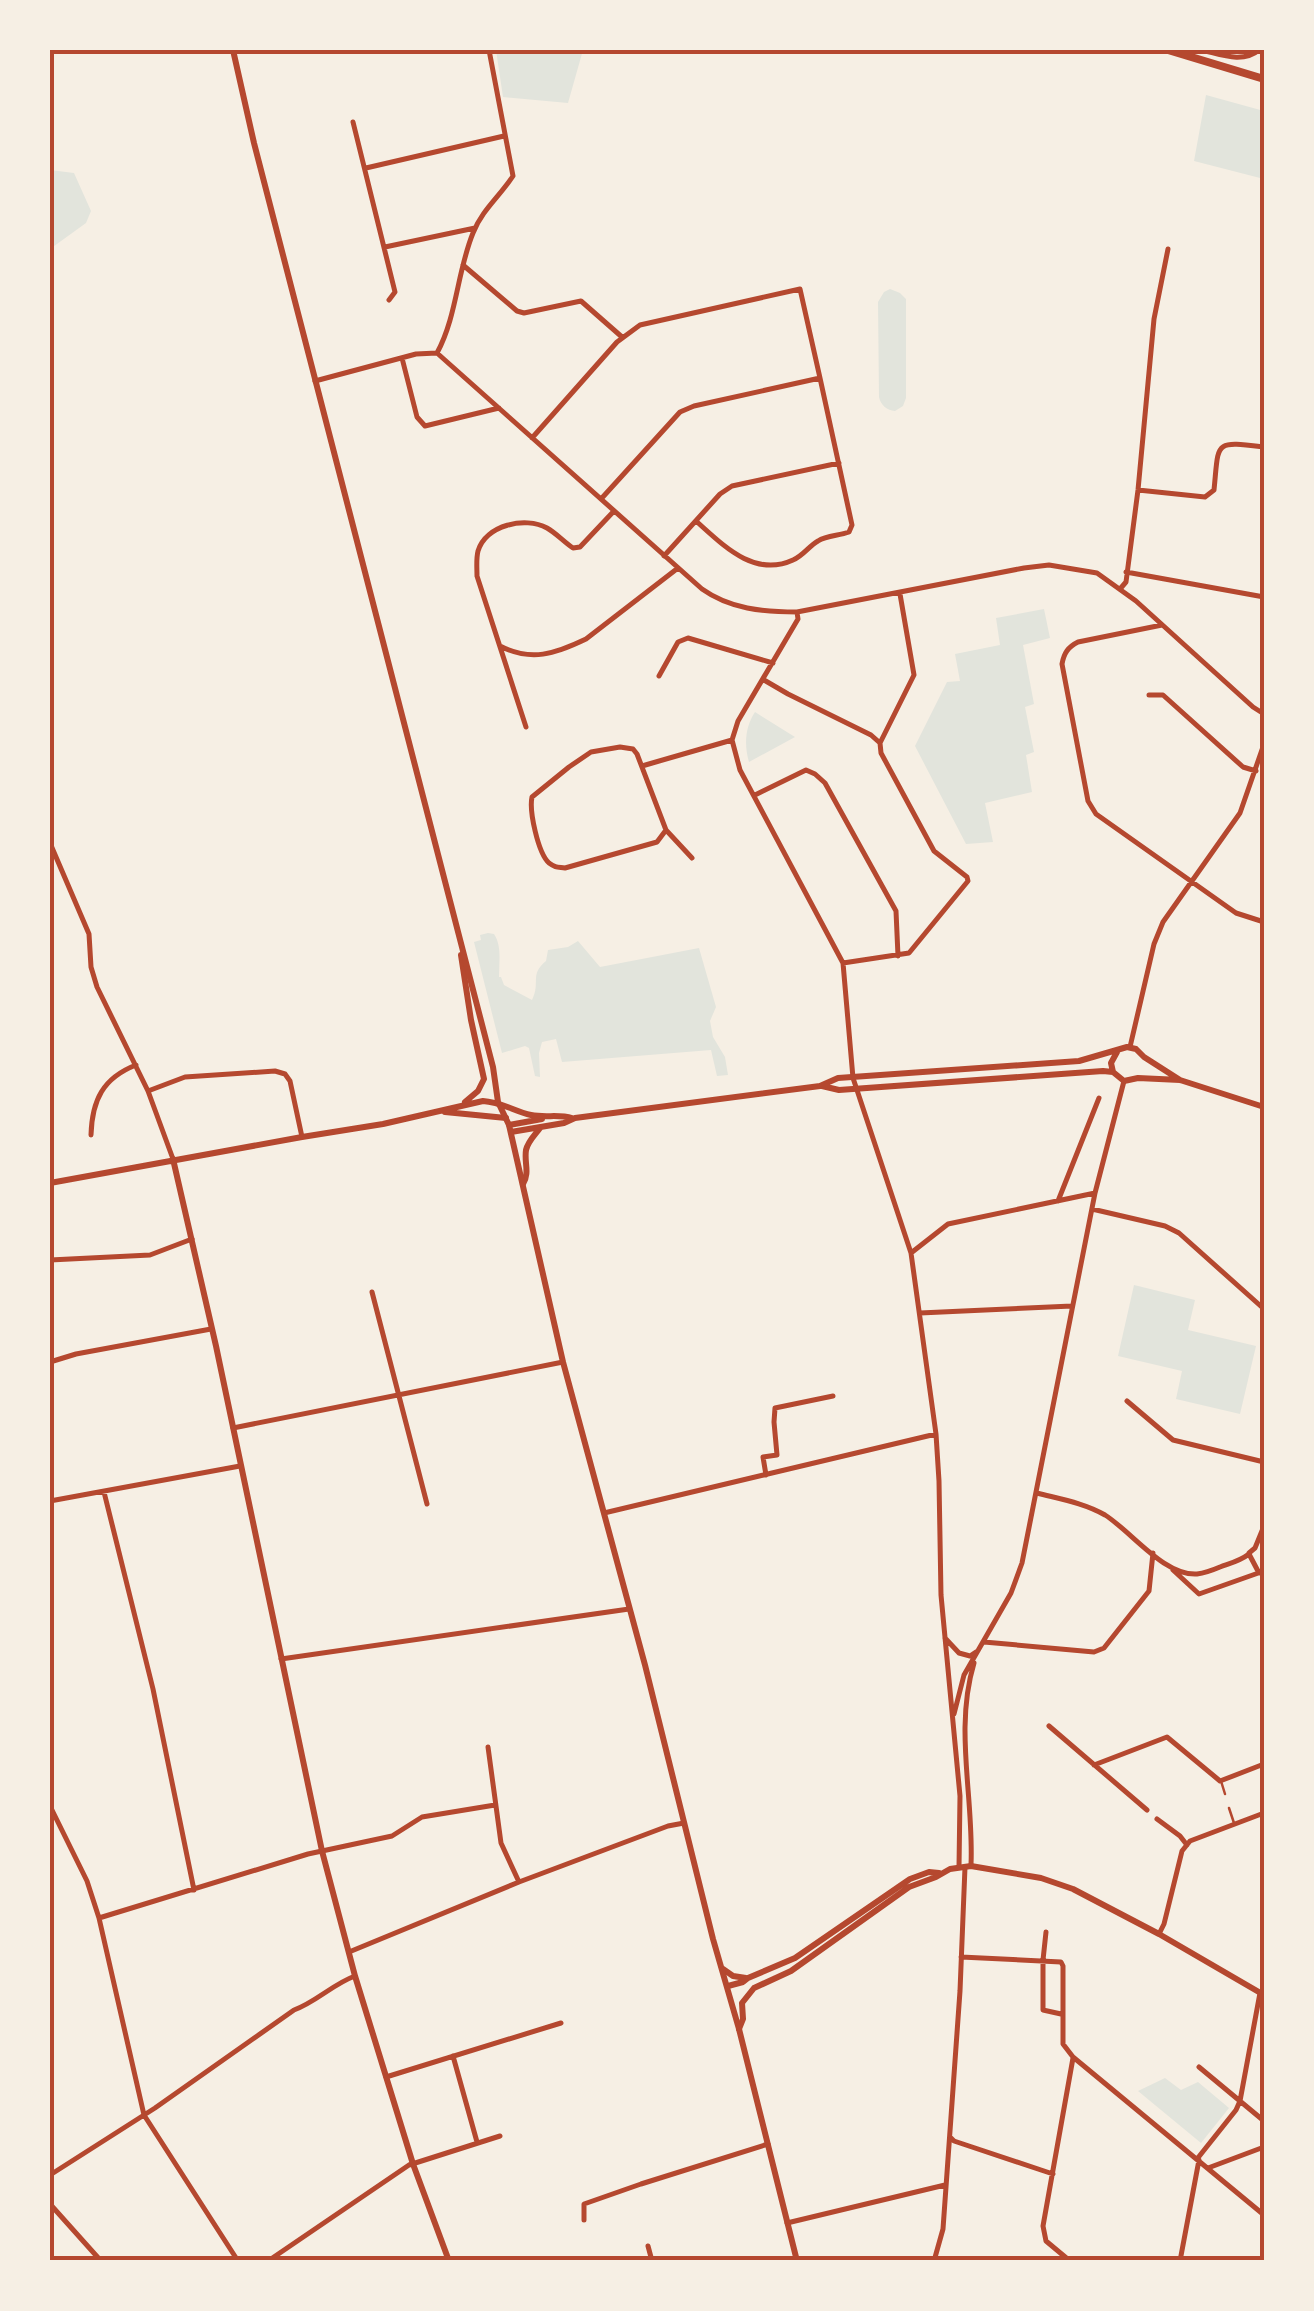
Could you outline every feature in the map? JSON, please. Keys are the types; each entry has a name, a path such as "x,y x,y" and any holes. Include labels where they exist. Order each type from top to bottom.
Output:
{"main road":[{"path":"1168,50 1264,79"}],"street":[{"path":"234,50 254,144 493,1067 498,1102 509,1125 563,1362 797,2261"},
{"path":"437,353 447,332 474,228 514,176 489,50"},
{"path":"1200,50 1243,58 1260,50"},
{"path":"353,122 395,292 389,300"},
{"path":"364,168 504,136"},
{"path":"384,248 474,228"},
{"path":"1120,589 1126,582 1154,319 1168,250"},
{"path":"464,265 520,312 581,301 622,337"},
{"path":"532,438 622,337 640,325 800,289 851,528 846,534 816,542 795,560 773,566 750,562 722,545 696,521"},
{"path":"315,381 416,354 437,353 717,600 750,609 797,612 1050,565 1097,573 1264,714"},
{"path":"402,358 417,418 425,426 499,408"},
{"path":"600,498 680,412 820,378"},
{"path":"1138,490 1205,497 1214,490 1218,452 1224,446 1230,443 1264,447"},
{"path":"664,556 720,494 732,486 839,462"},
{"path":"526,728 477,576 478,551 502,527 520,522 542,526 573,548 580,548 614,511"},
{"path":"500,646 524,656 569,647 586,639 678,568"},
{"path":"1126,572 1264,597"},
{"path":"842,963 909,953 968,881 934,850 881,752 880,743 914,674 900,593"},
{"path":"797,612 798,620 738,721 732,740 740,770 842,963 853,1078 911,1253 936,1434 940,1595 965,1867"},
{"path":"1162,625 1078,642 1066,651 1062,664 1088,801 1111,825 1236,913 1264,922"},
{"path":"659,676 678,642 688,638 773,663"},
{"path":"763,679 880,743"},
{"path":"1149,696 1163,695 1243,767 1256,771"},
{"path":"642,766 732,740"},
{"path":"1130,1048 1154,944 1170,910 1240,812 1261,764 1264,744"},
{"path":"666,830 657,842 565,868 553,866 544,858 530,803 537,792 591,752 633,749 666,830 692,858"},
{"path":"754,796 806,770 825,783 896,911 898,956"},
{"path":"50,843 89,934 90,967 98,988 148,1091 173,1160 322,1851 413,2164 449,2261"},
{"path":"459,943 484,1079 464,1103"},
{"path":"50,1183 383,1124 483,1100 532,1115 572,1118 820,1086 838,1078 1078,1061 1122,1048 1136,1049 1180,1080"},
{"path":"1116,1052 1111,1063 1113,1072 1124,1081"},
{"path":"1138,1078 1144,1070 1144,1057"},
{"path":"92,1135 92,1118 110,1078 136,1065"},
{"path":"148,1091 185,1077 275,1071 285,1074 290,1081 302,1136"},
{"path":"820,1086 839,1090 1113,1072"},
{"path":"1124,1081 1180,1080 1264,1106"},
{"path":"952,1722 964,1676 1016,1578 1037,1493 1092,1208 1124,1081"},
{"path":"1058,1201 1099,1098"},
{"path":"439,1112 541,1127 572,1118"},
{"path":"509,1125 558,1116"},
{"path":"523,1184 528,1176 528,1143 541,1127"},
{"path":"911,1253 948,1224 1096,1193"},
{"path":"1092,1208 1180,1233 1264,1309"},
{"path":"50,1260 150,1255 192,1238"},
{"path":"372,1292 427,1504"},
{"path":"919,1313 1072,1306"},
{"path":"50,1362 211,1329"},
{"path":"232,1428 563,1362"},
{"path":"766,1476 763,1457 778,1455 775,1408 833,1396"},
{"path":"1127,1401 1173,1440 1264,1462"},
{"path":"604,1513 936,1434"},
{"path":"50,1501 240,1466"},
{"path":"104,1492 153,1689 194,1890"},
{"path":"1037,1493 1103,1514 1198,1594 1262,1572 1249,1554"},
{"path":"1167,1565 1181,1572 1203,1573 1244,1559 1264,1526"},
{"path":"983,1642 1094,1652 1104,1648 1149,1591 1153,1553"},
{"path":"281,1659 630,1609"},
{"path":"944,1637 964,1656 978,1650"},
{"path":"934,2261 943,2229 950,2137 965,1867 966,1689 978,1650"},
{"path":"1049,1726 1146,1810"},
{"path":"1094,1764 1168,1737 1220,1781 1264,1764"},
{"path":"488,1746 501,1843 518,1882"},
{"path":"99,1918 322,1851 392,1836 422,1818 495,1805"},
{"path":"50,1806 99,1918 144,2115 238,2261"},
{"path":"1159,1934 1182,1852 1190,1841 1264,1813"},
{"path":"1157,1818 1187,1845"},
{"path":"349,1952 518,1882 684,1823"},
{"path":"739,2029 742,2003 758,1986 791,1971 896,1895 940,1873 965,1867 1024,1874 1073,1888 1262,1994 1240,2101 1198,2159 1180,2261"},
{"path":"728,1986 795,1958 910,1878 940,1873"},
{"path":"1046,1932 1043,2010 1062,2014"},
{"path":"960,1958 1061,1962 1063,2044 1264,2215"},
{"path":"723,1969 745,1980 747,1985 758,1986"},
{"path":"50,2175 294,2010 306,2007 356,1976"},
{"path":"386,2076 561,2023"},
{"path":"453,2056 477,2142"},
{"path":"1070,2261 1046,2242 1043,2226 1074,2057"},
{"path":"1199,2067 1264,2121"},
{"path":"268,2261 413,2164 500,2136"},
{"path":"950,2137 1053,2174"},
{"path":"584,2220 584,2204 768,2144"},
{"path":"1208,2168 1264,2147"},
{"path":"787,2222 946,2185"},
{"path":"50,2204 96,2259"},
{"path":"648,2246 652,2261"}],"lane":[{"path":"1220,1781 1225,1794"},
{"path":"1230,1808 1234,1824"}],"shaded area":[{"path":"496,50 583,50 568,103 503,97"},
{"path":"1206,95 1264,111 1264,179 1194,161"},
{"path":"50,170 74,173 91,211 86,223 50,249"},
{"path":"890,289 906,299 906,398 895,411 885,407 879,397 878,302"},
{"path":"1044,609 1050,638 1023,645 1034,704 1025,707 1034,752 1026,755 1032,792 985,803 993,842 966,844 915,746 947,682 960,681 955,654 1000,645 996,618"},
{"path":"755,712 795,737 749,762 746,736"},
{"path":"488,933 494,934 498,944 499,977 504,985 532,1000 536,975 548,950 578,941 600,967 699,948 716,1007 710,1021 713,1037 725,1057 728,1075 717,1076 711,1050 562,1062 556,1039 542,1042 540,1077 535,1076 529,1048 502,1053 474,942"},
{"path":"1134,1285 1195,1300 1188,1330 1256,1346 1240,1414 1176,1399 1182,1371 1118,1356"},
{"path":"1165,2078 1181,2090 1198,2082 1229,2108 1201,2143 1138,2091"}]}
